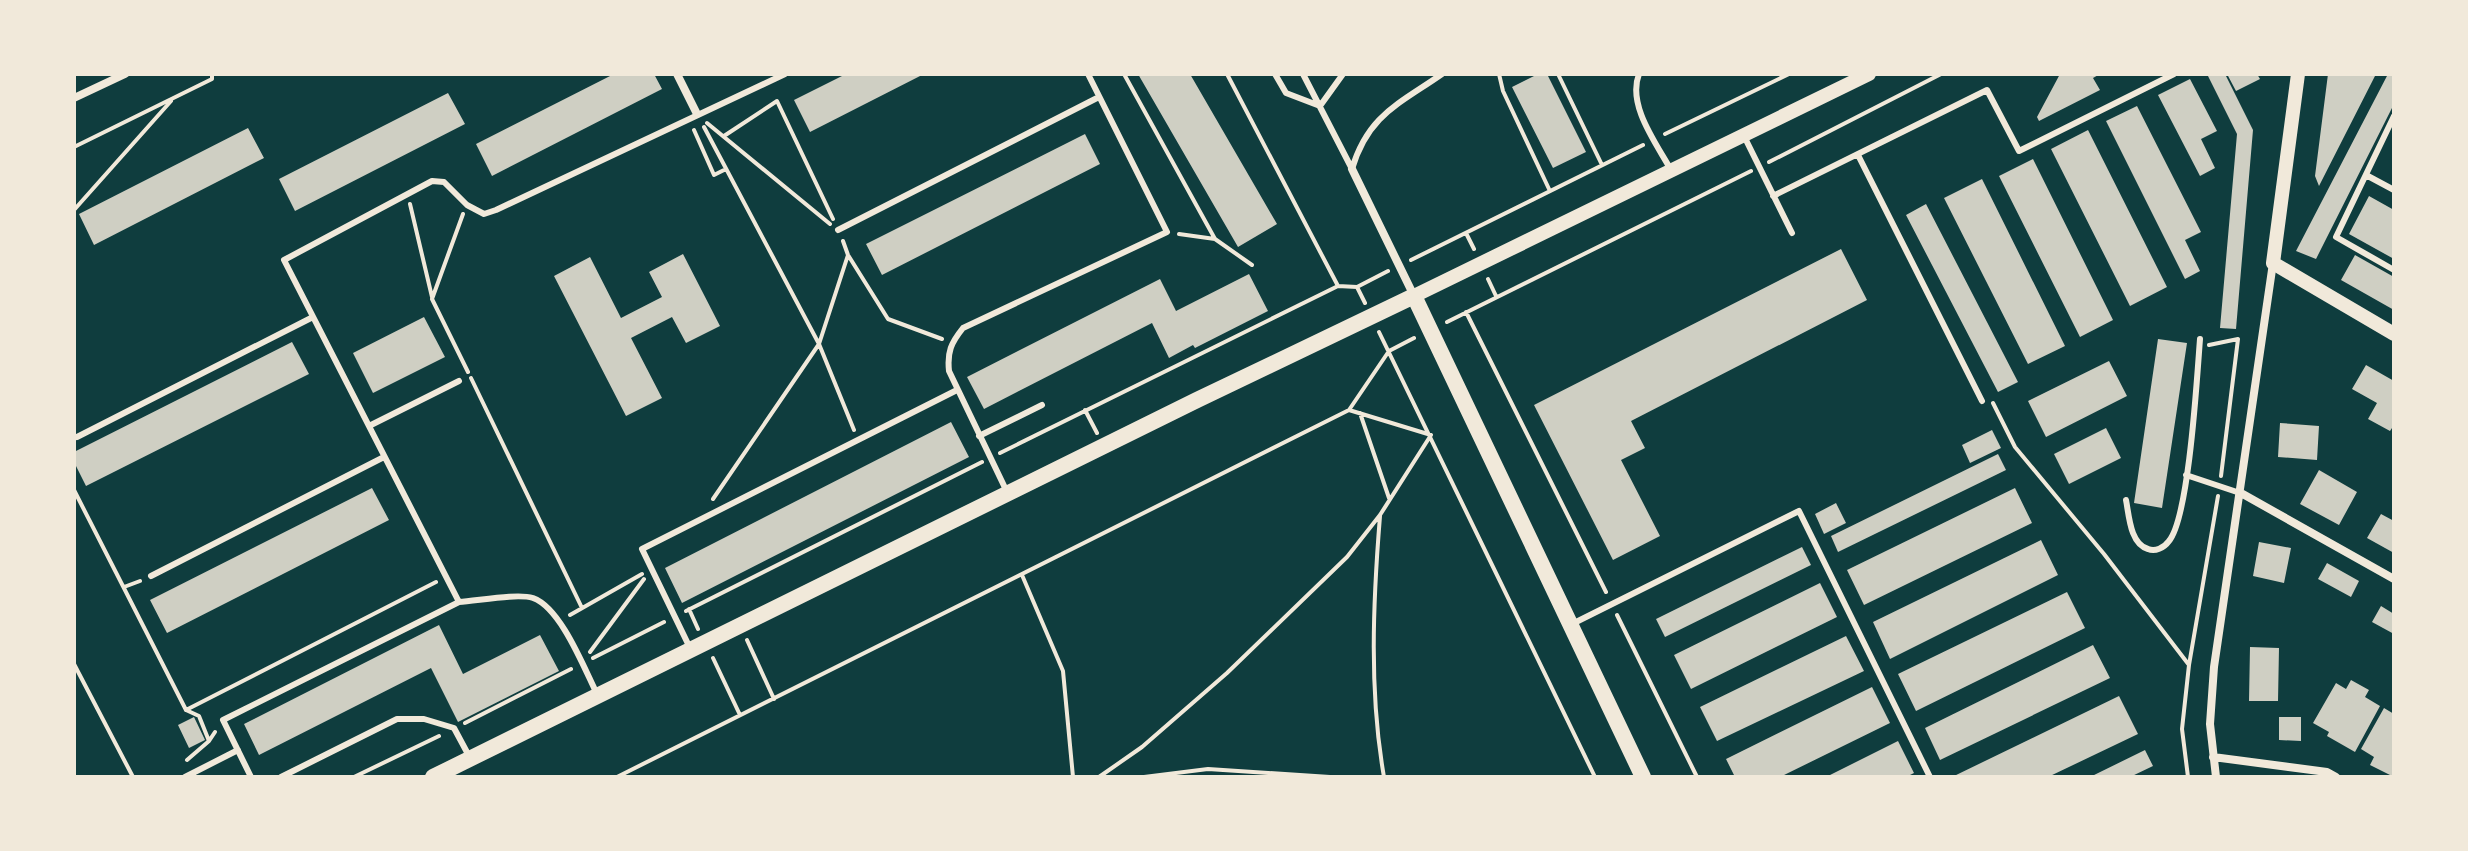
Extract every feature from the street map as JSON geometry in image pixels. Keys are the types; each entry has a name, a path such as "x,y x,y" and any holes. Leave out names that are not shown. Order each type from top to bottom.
{"main road":[{"path":"433,777 1414,296 1643,777"}],"street":[{"path":"74,98 125,74"},
{"path":"677,74 693,116"},
{"path":"1352,169 1414,296 1869,74"},
{"path":"2216,777 2210,724 2214,667 2298,74"},
{"path":"2273,263 2394,334"},
{"path":"2241,493 2394,579"},
{"path":"2213,757 2327,772 2336,777"}],"lane":[{"path":"459,602 284,260 432,181 444,182 467,205 484,214 496,210 785,74"},
{"path":"1008,493 949,371 947,353 951,343 963,328 1167,232 1088,74"},
{"path":"1275,74 1286,93 1320,106"},
{"path":"1303,74 1352,169"},
{"path":"1320,106 1343,74"},
{"path":"1352,169 1359,147 1370,128 1388,111 1442,74"},
{"path":"1639,74 1635,84 1637,101 1672,172"},
{"path":"1773,196 1987,90 2019,151 2174,74"},
{"path":"838,230 1099,97"},
{"path":"2394,116 2336,237 2394,270"},
{"path":"1744,136 1792,233"},
{"path":"1858,155 1982,401"},
{"path":"2366,175 2394,190"},
{"path":"77,437 313,317"},
{"path":"2126,500 2132,530 2141,546 2150,551 2170,541 2178,521 2186,475 2200,339"},
{"path":"369,426 459,381"},
{"path":"699,648 675,617 642,549 957,390"},
{"path":"979,436 1042,405"},
{"path":"151,576 384,457"},
{"path":"2186,475 2241,493"},
{"path":"1569,626 1799,511 1930,777"},
{"path":"251,777 223,720 459,602 531,597 545,605 559,621 598,696"},
{"path":"281,777 397,719 424,719 454,728 470,758"},
{"path":"185,777 238,750"}],"path":[{"path":"74,147 212,79 212,74"},
{"path":"1124,74 1215,239 1252,265"},
{"path":"354,777 1338,286 1227,74"},
{"path":"1499,74 1503,91 1549,190"},
{"path":"1558,74 1602,165"},
{"path":"1466,233 1789,74"},
{"path":"1697,777 1466,312 1941,74"},
{"path":"74,210 172,99"},
{"path":"724,136 777,101"},
{"path":"693,116 724,136 838,230"},
{"path":"693,116 726,168 819,344 858,440"},
{"path":"693,116 714,175 726,168"},
{"path":"408,195 432,299 582,608"},
{"path":"432,299 467,205"},
{"path":"1167,232 1215,239"},
{"path":"699,520 819,344 848,255"},
{"path":"2188,777 2182,729 2189,665 2219,486 2238,339 2217,343"},
{"path":"617,777 1349,410 1389,351 1595,777"},
{"path":"459,381 470,376"},
{"path":"1085,410 1104,446"},
{"path":"1349,410 1431,435"},
{"path":"1360,413 1390,499"},
{"path":"1099,777 1142,747 1227,673 1347,557 1380,515 1431,435"},
{"path":"2015,447 2104,554 2189,665"},
{"path":"74,490 186,710 199,716 209,741 223,720"},
{"path":"1380,515 1373,594 1376,689 1384,777"},
{"path":"559,621 651,569"},
{"path":"582,664 651,569"},
{"path":"1022,575 1063,671 1073,777"},
{"path":"186,710 446,577"},
{"path":"742,626 774,699"},
{"path":"699,648 740,715"},
{"path":"74,664 133,777"},
{"path":"1144,777 1208,769 1330,777"},
{"path":"629,771 633,777"}],"building":[{"path":"614,74 654,74 662,89 492,176 476,144"},
{"path":"846,74 924,74 810,132 794,100"},
{"path":"1138,74 1190,74 1277,224 1238,247"},
{"path":"1538,74 1547,74 1586,152 1553,168 1512,87"},
{"path":"2060,74 2100,74 2093,78 2100,90 2039,121 2037,117"},
{"path":"2207,74 2225,74 2253,130 2236,329 2220,328 2237,134"},
{"path":"2227,74 2257,74 2260,79 2236,91"},
{"path":"2328,74 2376,74 2319,186 2315,176"},
{"path":"2388,74 2394,74 2394,104 2316,259 2296,251"},
{"path":"2190,79 2217,131 2201,139 2215,168 2200,176 2158,95"},
{"path":"448,93 465,124 295,211 279,179"},
{"path":"2137,106 2201,232 2185,240 2200,271 2185,279 2106,121"},
{"path":"248,128 264,158 94,245 79,214"},
{"path":"2088,130 2167,287 2130,306 2051,149"},
{"path":"1085,134 1100,164 882,275 866,244"},
{"path":"2033,159 2113,320 2080,337 1999,176"},
{"path":"1982,179 2065,346 2028,364 1944,198"},
{"path":"2369,196 2394,210 2394,259 2349,234"},
{"path":"1926,204 2018,382 1998,392 1906,215"},
{"path":"1841,249 1867,300 1631,421 1645,448 1621,460 1660,536 1613,560 1534,405"},
{"path":"683,254 720,326 686,343 672,317 631,338 662,398 626,416 554,276 590,257 621,318 662,297 649,272"},
{"path":"2355,255 2394,277 2394,310 2341,280"},
{"path":"1249,274 1268,311 1169,358 1152,323 984,409 967,377 1160,279 1176,311"},
{"path":"424,317 445,357 373,393 353,353"},
{"path":"2158,339 2187,343 2162,508 2134,503"},
{"path":"292,342 309,374 86,486 74,462 74,452"},
{"path":"2109,361 2127,396 2046,437 2028,401"},
{"path":"2366,365 2394,381 2394,425 2390,431 2368,419 2377,403 2352,389"},
{"path":"951,422 969,457 682,603 665,568"},
{"path":"2280,423 2319,426 2317,460 2278,457"},
{"path":"2106,428 2121,458 2069,484 2054,454"},
{"path":"1992,430 2001,448 1970,463 1962,445"},
{"path":"1998,454 2006,470 1838,552 1831,536"},
{"path":"2319,470 2357,492 2339,525 2300,504"},
{"path":"372,488 389,520 167,633 150,600"},
{"path":"2015,488 2032,523 1864,605 1847,570"},
{"path":"1836,503 1846,523 1824,534 1815,514"},
{"path":"2381,514 2394,521 2394,553 2367,538"},
{"path":"2041,540 2058,575 1890,659 1873,622"},
{"path":"2259,542 2291,548 2284,583 2253,576"},
{"path":"1802,547 1811,565 1665,637 1656,619"},
{"path":"2327,563 2359,581 2351,597 2318,579"},
{"path":"1820,583 1837,617 1691,689 1674,655"},
{"path":"2067,592 2085,628 1916,711 1898,674"},
{"path":"2381,606 2394,614 2394,634 2372,622"},
{"path":"439,625 463,674 540,635 559,671 458,722 431,668 259,755 244,724"},
{"path":"1846,636 1864,671 1717,741 1700,707"},
{"path":"2093,645 2110,678 1940,760 1925,728"},
{"path":"2250,647 2279,648 2278,701 2249,701"},
{"path":"2351,680 2369,690 2365,697 2380,706 2355,752 2327,736 2329,732 2313,723 2336,683 2346,689"},
{"path":"1872,687 1890,723 1780,777 1735,777 1726,759"},
{"path":"2119,696 2138,734 2048,777 1952,777"},
{"path":"2384,708 2394,714 2394,777 2370,765 2374,757 2361,749"},
{"path":"194,717 205,740 189,748 178,725"},
{"path":"2279,717 2301,717 2301,741 2279,740"},
{"path":"1898,741 1914,773 1906,777 1826,777"},
{"path":"2145,750 2153,766 2130,777 2090,777"}]}
